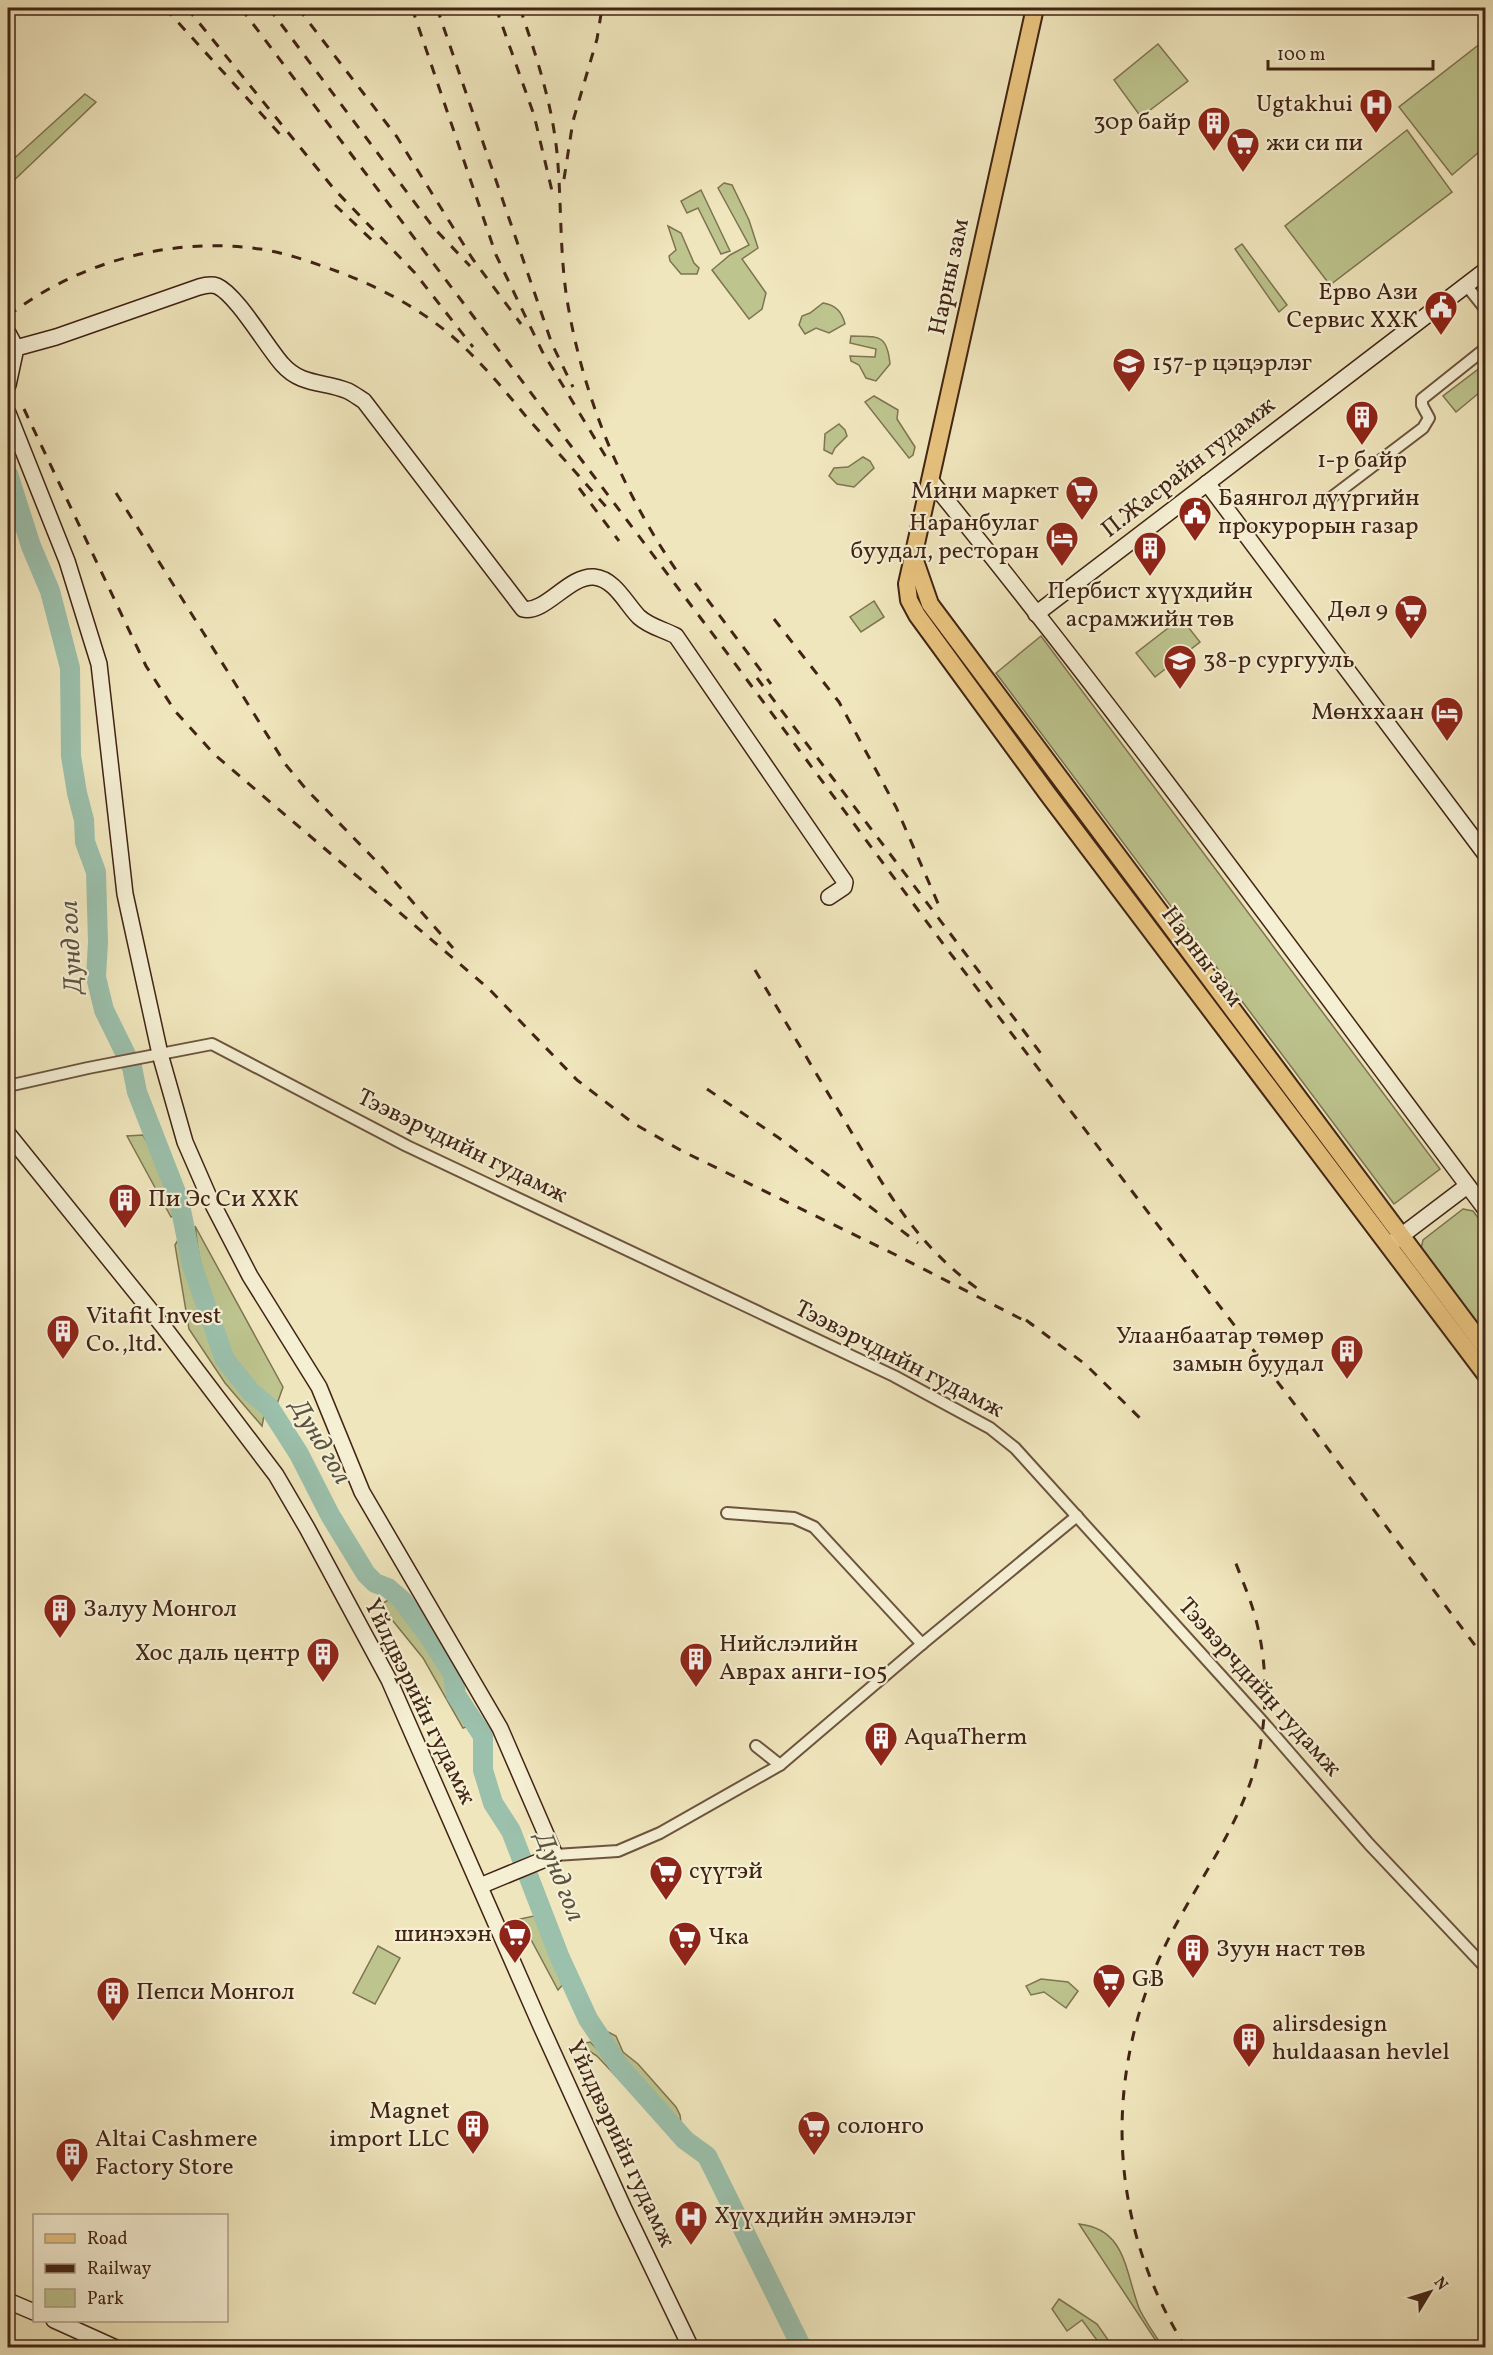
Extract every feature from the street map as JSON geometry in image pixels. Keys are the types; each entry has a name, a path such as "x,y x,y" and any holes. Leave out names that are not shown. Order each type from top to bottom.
{"main road":[{"name":"Нарны зам","path":"1035,8 907,584 909,600 917,615 1054,802 1395,1241 1485,1349"},
{"name":"Нарны зам","path":"1395,1241 1485,1375"}],"street":[{"name":"П.Жасрайн гудамж","path":"1036,614 1485,270"},
{"path":"15,348 56,337 199,287 211,284 219,287 232,299 283,366 294,375 311,383 348,391 364,401 523,609 534,609 576,582 593,577 607,582 650,626 662,628 676,636 845,882 844,887 829,897"},
{"path":"1466,285 1485,310"},
{"path":"8,333 15,348 8,385"},
{"path":"1332,497 1423,428 1429,418 1422,405 1422,399 1485,348"},
{"path":"8,413 66,561 99,664 125,894 155,1055 185,1142 209,1197 250,1276 319,1387 362,1492 500,1728 550,1857"},
{"path":"931,481 1199,824 1485,1210"},
{"path":"1207,483 1485,855"},
{"name":"Тээвэрчдийн гудамж","path":"8,1086 212,1044 406,1146 894,1376 998,1433 1015,1448 1077,1516 1262,1721 1369,1844 1485,1968"},
{"name":"Yйлдвэрийн гудамж","path":"8,1134 163,1326 276,1475 307,1528 389,1680 487,1883 625,2211 691,2348"},
{"path":"1395,1241 1467,1186"},
{"path":"727,1513 794,1518 814,1527 922,1644"},
{"path":"487,1883 550,1857 618,1851 660,1833 780,1765 1077,1516"},
{"path":"756,1746 780,1765"},
{"path":"8,2301 33,2312"},
{"path":"58,2322 116,2348"}],"green space":[{"path":"1481,43 1486,49 1485,147 1452,175 1399,107"},
{"path":"1158,44 1188,81 1141,117 1114,80"},
{"path":"85,94 96,102 8,186 8,164"},
{"path":"1407,130 1452,192 1330,285 1285,226"},
{"path":"724,183 732,185 749,220 758,248 742,259 766,293 762,309 749,319 712,270 730,255 749,245 718,188"},
{"path":"701,190 730,251 721,254 698,208 687,213 681,201"},
{"path":"668,226 681,233 694,263 699,268 697,274 681,274 670,261 669,256 676,250"},
{"path":"1242,244 1287,305 1279,312 1235,249"},
{"path":"823,303 832,305 838,310 845,324 829,333 816,328 805,334 799,325 802,316"},
{"path":"851,336 874,337 880,339 886,347 890,364 876,381 866,378 859,365 851,361 850,356 875,357 876,349 850,343"},
{"path":"1485,364 1485,388 1456,412 1443,396"},
{"path":"874,396 898,410 897,419 915,447 913,455 909,458 865,402"},
{"path":"839,424 847,436 832,454 824,450 825,434"},
{"path":"863,457 870,461 874,468 854,487 837,484 829,476 834,468 848,467"},
{"path":"874,601 884,617 861,632 850,617"},
{"path":"1181,618 1200,642 1155,677 1136,653"},
{"path":"1041,636 1440,1169 1394,1204 996,673"},
{"path":"143,1135 165,1175 179,1215 171,1217 127,1136"},
{"path":"1463,1209 1473,1211 1485,1227 1485,1335 1421,1249 1423,1240"},
{"path":"195,1226 283,1387 276,1407 242,1375 224,1344 210,1304 200,1262"},
{"path":"181,1235 196,1291 218,1351 236,1382 265,1411 262,1426 225,1383 189,1329 175,1245"},
{"path":"393,1597 443,1666 469,1726 463,1728 423,1658 380,1605"},
{"path":"534,1916 561,1964 567,1980 558,1990 520,1919"},
{"path":"378,1946 400,1958 375,2004 353,1993"},
{"path":"1041,1979 1068,1982 1078,1991 1066,2008 1044,1992 1031,1995 1026,1986"},
{"path":"608,2032 616,2036 623,2052 638,2064 676,2107 681,2123 676,2124 634,2078 602,2037 601,2033"},
{"path":"590,2042 614,2065 663,2120 646,2108 597,2056 586,2049 585,2043"},
{"path":"1079,2224 1106,2234 1115,2243 1126,2266 1139,2308 1163,2347 1160,2347"},
{"path":"1059,2299 1097,2324 1113,2347 1102,2347 1082,2320 1067,2331 1052,2309"}],"waterway":[{"name":"Дунд гол","path":"8,474 31,546 50,591 70,668 71,756 84,820 85,842 96,872 98,942 96,977 104,1010 132,1067 137,1092 179,1200 192,1265 225,1360 251,1392 269,1407 299,1454 330,1515 366,1574 375,1583 388,1588 402,1600 453,1674 456,1695 483,1736 483,1770 493,1803 511,1831 560,1958 588,2019 620,2067 685,2140 707,2156 802,2348"}],"railway":[{"path":"165,8 286,141"},
{"path":"187,8 334,189 415,273 473,347"},
{"path":"241,8 944,945 1299,1410 1486,1660"},
{"path":"269,8 433,227 470,266"},
{"path":"298,8 397,137 472,258 521,324"},
{"path":"412,8 496,255 542,351 609,462"},
{"path":"437,8 552,344 573,387"},
{"path":"496,8 534,115 552,191"},
{"path":"520,8 543,79 555,134 562,252 576,346 597,416 611,450 643,516 681,577"},
{"path":"564,179 573,121 597,39 602,8"},
{"path":"335,205 376,244"},
{"path":"8,316 35,297 64,281 127,257 160,250 194,246 227,246 260,249 300,259 339,272 385,292 427,317 453,337 490,374 608,509"},
{"path":"24,409 146,666 175,711 214,754 489,989 577,1080 633,1123 682,1151 896,1255 1033,1325"},
{"path":"579,488 619,541"},
{"path":"116,493 286,765 306,789 383,868 453,948"},
{"path":"695,583 771,684"},
{"path":"774,619 839,702 896,807 940,908"},
{"path":"757,678 1045,1059"},
{"path":"755,970 888,1192 936,1253 978,1289"},
{"path":"707,1089 779,1138 918,1243"},
{"path":"1026,1320 1085,1364 1146,1424"},
{"path":"1186,2348 1159,2299 1140,2248 1127,2196 1122,2143 1124,2090 1133,2037 1149,1985 1171,1934 1230,1830 1249,1787 1260,1747 1265,1692 1263,1655 1254,1613 1235,1561"}],"place":[{"name":"Ugtakhui","path":"1376,134"},
{"name":"30р байр","path":"1214,152"},
{"name":"жи си пи","path":"1243,173"},
{"name":"Ерво Ази Сервис ХХК","path":"1441,336"},
{"name":"157-р цэцэрлэг","path":"1129,393"},
{"name":"1-р байр","path":"1362,446"},
{"name":"Мини маркет","path":"1082,521"},
{"name":"Баянгол дүүргийн прокурорын газар","path":"1195,542"},
{"name":"Наранбулаг буудал, ресторан","path":"1062,567"},
{"name":"Пербист хүүхдийн асрамжийн төв","path":"1150,577"},
{"name":"Дөл 9","path":"1411,640"},
{"name":"38-р сургууль","path":"1180,690"},
{"name":"Мөнххаан","path":"1447,742"},
{"name":"Пи Эс Си ХХК","path":"125,1229"},
{"name":"Vitafit Invest Co.,ltd.","path":"63,1360"},
{"name":"Улаанбаатар төмөр замын буудал","path":"1347,1380"},
{"name":"Залуу Монгол","path":"60,1639"},
{"name":"Хос даль центр","path":"323,1683"},
{"name":"Нийслэлийн Аврах анги-105","path":"696,1688"},
{"name":"AquaTherm","path":"881,1767"},
{"name":"сүүтэй","path":"666,1901"},
{"name":"шинэхэн","path":"515,1964"},
{"name":"Чка","path":"685,1967"},
{"name":"Зуун наст төв","path":"1193,1979"},
{"name":"GB","path":"1109,2009"},
{"name":"Пепси Монгол","path":"113,2022"},
{"name":"alirsdesign huldaasan hevlel","path":"1249,2068"},
{"name":"Magnet import LLC","path":"473,2155"},
{"name":"солонго","path":"814,2156"},
{"name":"Altai Cashmere Factory Store","path":"72,2183"},
{"name":"Хүүхдийн эмнэлэг","path":"691,2246"}]}
